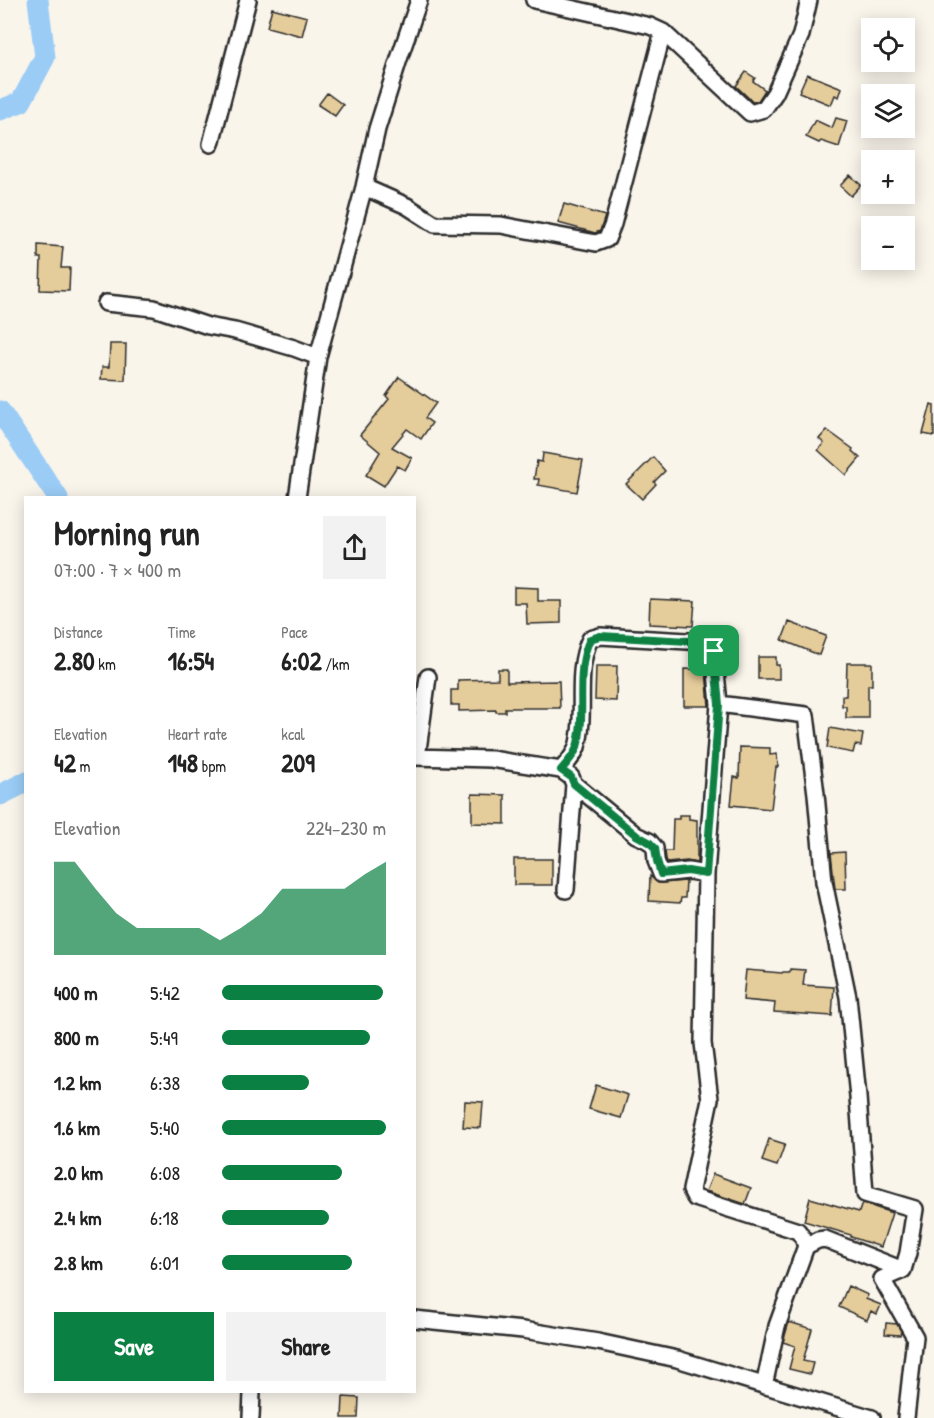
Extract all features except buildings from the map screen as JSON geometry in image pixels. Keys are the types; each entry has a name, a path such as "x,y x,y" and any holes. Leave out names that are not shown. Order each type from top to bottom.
{"street":[{"path":"211,144 248,0"},
{"path":"297,496 318,357 364,187 377,129 419,0"},
{"path":"534,0 650,26 663,32 750,113 764,109 775,93 801,35 809,0"},
{"path":"364,187 407,206 435,225 501,225 596,243 607,239 613,224 663,32"},
{"path":"106,303 154,308 318,357"},
{"path":"561,770 571,760 577,748 585,650 590,639 600,636 705,642 714,651 719,705 706,874 703,1043 710,1099 691,1190 694,1198 798,1231 806,1246 777,1326 764,1386"},
{"path":"429,677 416,757 491,759 561,770 571,777 574,784 655,848 661,874 688,871 706,874"},
{"path":"719,705 806,715 824,882 848,997 865,1194 915,1209 903,1270"},
{"path":"566,890 574,784"},
{"path":"806,1246 825,1239 903,1270"},
{"path":"903,1270 882,1279 915,1337 906,1418"},
{"path":"416,1318 513,1329 598,1342 677,1359 872,1418"},
{"path":"251,1418 252,1393"}],"waterway":[{"path":"0,110 21,102 45,57 38,0"},
{"path":"0,411 57,496"},
{"path":"0,795 24,783"}],"route":[{"path":"600,636 705,642 714,651 719,705 706,874 688,871 661,874 655,848 574,784 571,777 561,770 571,760 577,748 585,650 590,639 600,636"}]}
